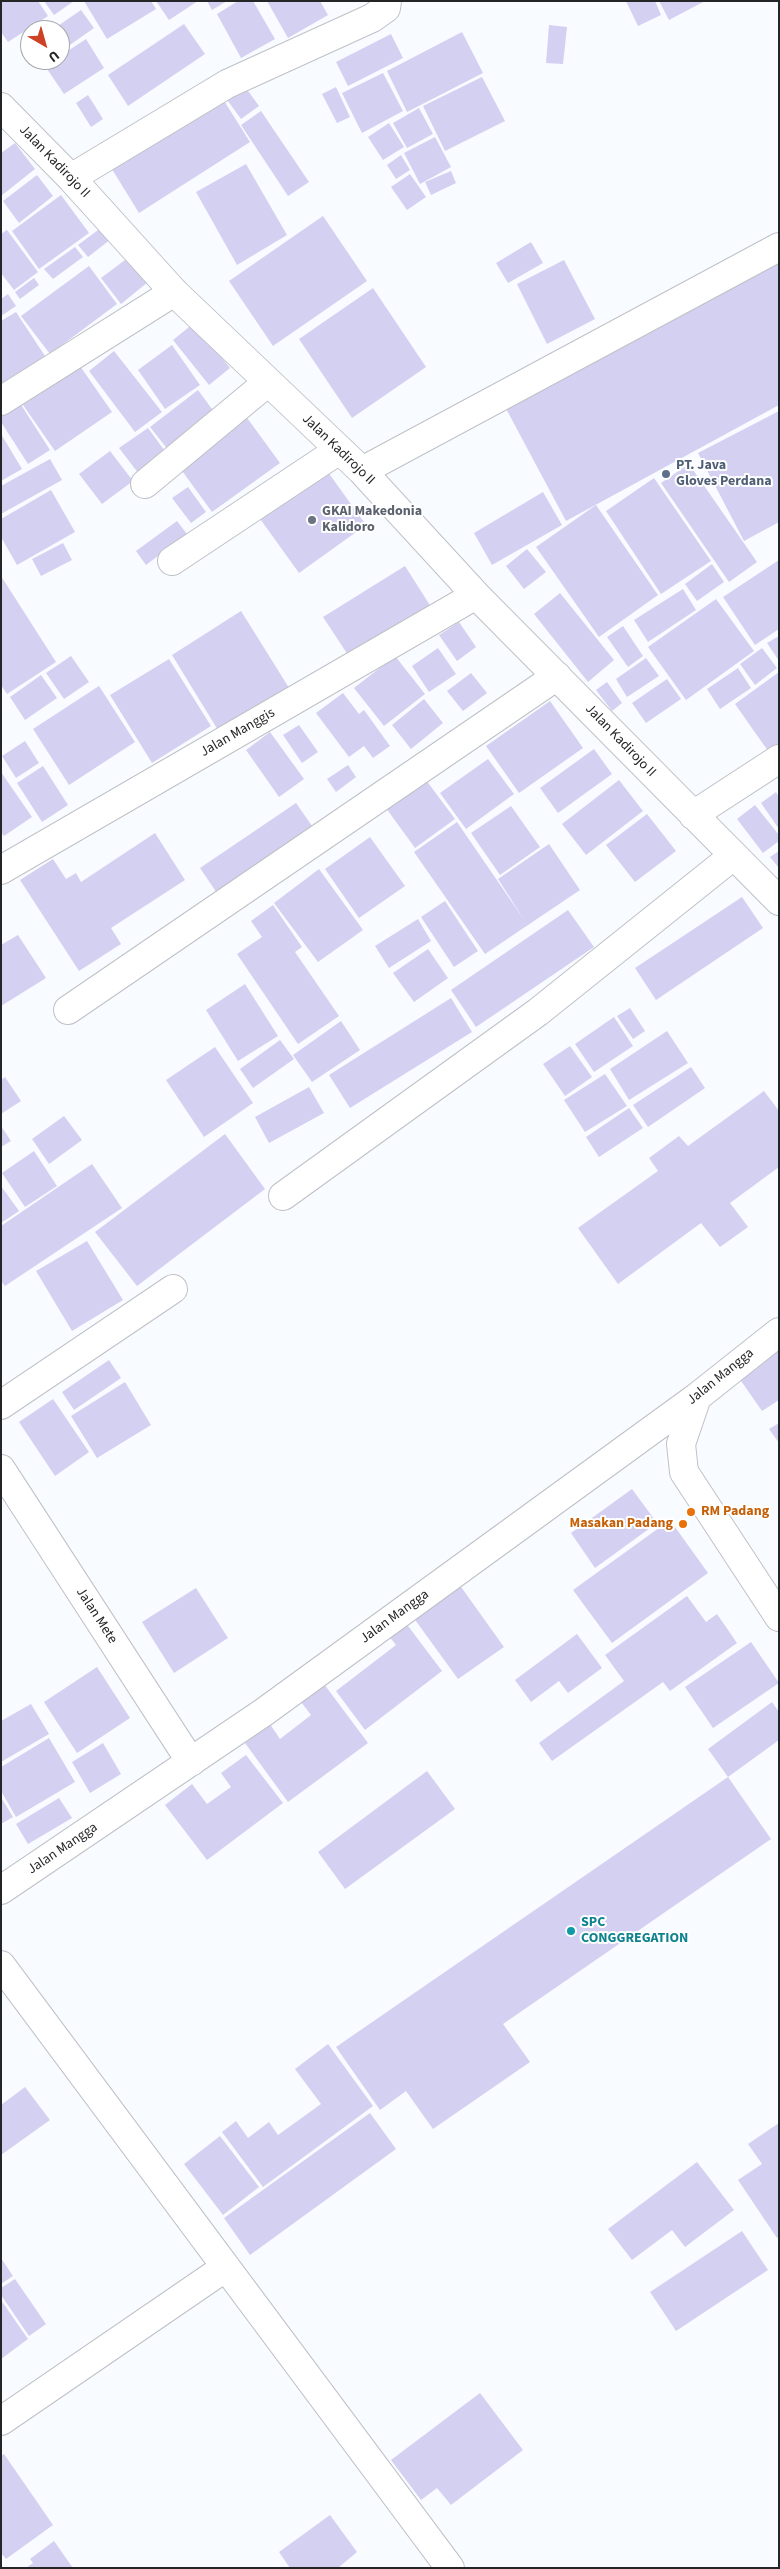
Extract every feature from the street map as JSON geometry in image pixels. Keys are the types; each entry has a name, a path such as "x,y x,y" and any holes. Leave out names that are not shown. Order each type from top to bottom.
{"street":[{"path":"71,178 227,84 372,18 386,8 388,1"},
{"name":"Jalan Kadirojo II","path":"1,107 71,178 174,292 362,471 476,595 779,901"},
{"path":"362,471 779,247"},
{"path":"1,401 174,292"},
{"path":"145,484 268,382"},
{"path":"172,561 340,450"},
{"name":"Jalan Manggis","path":"1,870 476,595"},
{"path":"68,1010 557,676"},
{"path":"693,815 779,759"},
{"path":"282,1196 538,1012 733,856"},
{"path":"1,1406 174,1289"},
{"name":"Jalan Mangga","path":"1,1890 264,1712 697,1398 779,1332"},
{"path":"697,1398 681,1444 684,1472 779,1616"},
{"name":"Jalan Mete","path":"1,1469 191,1762"},
{"path":"1,1964 450,2568"},
{"path":"1,2421 226,2267"}],"building":[{"path":"1,1 38,1 48,16 42,20 20,20 20,34 8,42 1,32"},
{"path":"44,1 74,1 54,15"},
{"path":"84,1 151,1 156,9 107,39"},
{"path":"156,1 198,1 169,20"},
{"path":"207,1 227,1 212,10"},
{"path":"238,1 253,1 275,39 241,58 217,14"},
{"path":"267,1 320,1 328,15 288,38"},
{"path":"626,1 655,1 661,15 638,26"},
{"path":"659,1 705,1 669,20"},
{"path":"81,10 94,28 70,45 70,20 66,20"},
{"path":"184,24 205,54 128,106 108,75"},
{"path":"549,25 567,27 563,64 546,63"},
{"path":"462,32 483,73 407,112 387,71"},
{"path":"391,34 403,58 348,86 336,62"},
{"path":"86,39 104,68 64,94 48,70 70,70 70,49"},
{"path":"383,73 403,111 362,133 342,93"},
{"path":"482,77 505,121 445,151 423,106"},
{"path":"243,84 259,106 241,119 225,97"},
{"path":"336,87 350,117 337,123 322,94"},
{"path":"88,95 103,119 91,127 76,103"},
{"path":"221,96 250,142 139,213 110,166"},
{"path":"419,108 433,134 407,148 393,123"},
{"path":"261,111 309,182 288,196 241,125"},
{"path":"389,123 404,147 383,160 368,137"},
{"path":"435,137 451,167 420,184 404,153"},
{"path":"15,143 35,169 1,196 1,153"},
{"path":"401,155 410,170 396,179 387,165"},
{"path":"246,164 287,235 237,265 196,192"},
{"path":"451,171 456,183 431,195 425,182"},
{"path":"410,174 426,197 407,210 391,187"},
{"path":"37,175 53,196 19,223 3,201"},
{"path":"61,195 89,233 39,269 12,231"},
{"path":"323,216 367,281 273,346 229,281"},
{"path":"102,227 111,239 88,257 78,245"},
{"path":"7,230 38,272 14,290 1,273 1,234"},
{"path":"531,242 543,263 508,283 496,263"},
{"path":"75,247 83,257 53,279 44,269"},
{"path":"779,254 779,405 566,521 503,403"},
{"path":"129,257 148,282 121,304 101,278"},
{"path":"564,260 595,319 547,344 517,284"},
{"path":"89,266 117,304 50,354 21,316"},
{"path":"34,278 39,285 20,299 15,292"},
{"path":"373,288 426,367 352,418 299,339"},
{"path":"8,294 16,306 1,316 1,299"},
{"path":"16,312 45,356 1,385 1,321"},
{"path":"194,323 230,368 209,385 173,340"},
{"path":"172,345 200,385 165,409 138,370"},
{"path":"114,351 162,412 135,432 89,371"},
{"path":"80,366 112,412 55,451 23,405"},
{"path":"198,390 220,420 173,456 150,427"},
{"path":"18,400 50,450 28,464 1,422 1,411"},
{"path":"779,411 779,522 744,541 698,453"},
{"path":"245,415 280,463 212,512 177,464"},
{"path":"148,428 170,458 142,478 119,448"},
{"path":"1,434 22,469 1,481"},
{"path":"110,451 133,481 102,504 79,474"},
{"path":"50,459 62,480 1,514 1,486"},
{"path":"689,464 757,562 729,582 661,483"},
{"name":"GKAI Makedonia Kalidoro","path":"325,468 366,525 299,573 258,516"},
{"path":"654,478 711,561 661,594 606,511"},
{"path":"188,487 206,512 191,523 172,498"},
{"path":"51,490 75,532 17,565 1,537 1,519"},
{"path":"543,492 562,525 492,565 474,533"},
{"path":"596,505 658,595 599,637 536,547"},
{"path":"177,521 187,534 146,565 136,551"},
{"path":"63,543 72,560 41,576 32,559"},
{"path":"527,549 546,572 524,589 506,566"},
{"path":"779,560 779,629 755,645 723,597"},
{"path":"712,564 724,582 697,601 685,584"},
{"path":"405,566 433,610 352,661 323,617"},
{"path":"1,576 56,662 7,694 1,685"},
{"path":"683,589 696,610 648,642 634,620"},
{"path":"560,593 614,660 588,682 534,614"},
{"path":"716,599 754,651 686,700 648,647"},
{"path":"241,611 291,691 221,735 172,655"},
{"path":"459,622 476,647 457,661 439,635"},
{"path":"623,626 643,656 628,667 607,637"},
{"path":"779,636 779,661 767,643"},
{"path":"438,648 456,674 429,692 412,666"},
{"path":"762,648 777,668 755,685 740,664"},
{"path":"71,656 89,682 64,699 46,673"},
{"path":"395,656 425,694 384,726 354,688"},
{"path":"646,658 659,676 627,697 616,679"},
{"path":"169,659 211,726 152,763 110,695"},
{"path":"738,668 751,688 720,709 707,689"},
{"path":"779,672 779,754 773,758 735,704"},
{"path":"471,673 487,693 463,711 447,691"},
{"path":"41,675 57,698 25,720 10,697"},
{"path":"667,679 681,699 646,723 632,703"},
{"path":"607,682 622,703 612,711 596,690"},
{"path":"99,686 135,742 69,785 33,729"},
{"path":"343,693 359,714 364,710 390,746 373,758 364,746 349,757 316,713"},
{"path":"424,699 443,723 411,749 392,725"},
{"path":"550,701 583,748 519,793 486,746"},
{"path":"299,725 318,752 302,763 283,735"},
{"path":"270,732 304,779 279,797 246,750"},
{"path":"25,741 39,763 16,778 2,756"},
{"path":"594,749 612,774 558,813 540,788"},
{"path":"488,759 514,794 466,829 440,793"},
{"path":"348,765 356,777 336,792 327,779"},
{"path":"43,766 68,805 42,822 17,783"},
{"path":"1,772 32,817 4,836 1,832"},
{"path":"426,780 455,819 415,848 386,808"},
{"path":"619,780 643,811 586,855 562,824"},
{"path":"776,792 779,797 779,829 761,803"},
{"path":"296,803 317,833 221,899 200,868"},
{"path":"755,805 779,835 779,841 763,853 737,819"},
{"path":"511,806 540,847 500,875 471,833"},
{"path":"647,814 676,851 635,882 606,845"},
{"path":"457,822 525,921 498,879 549,844 580,890 485,954 414,852"},
{"path":"155,833 185,880 111,928 121,944 79,971 20,880 53,859 66,879 76,873 81,882"},
{"path":"370,837 405,886 359,918 325,869"},
{"path":"779,851 779,868 770,857"},
{"path":"319,869 363,930 318,962 274,903"},
{"path":"742,897 763,928 656,1000 635,968"},
{"path":"445,901 478,951 454,967 421,917"},
{"path":"273,905 302,947 295,952 339,1016 298,1044 237,954 262,937 251,921"},
{"path":"568,910 594,947 476,1027 451,990"},
{"path":"418,919 431,941 389,968 375,946"},
{"path":"18,935 46,978 1,1006 1,945"},
{"path":"428,949 448,978 414,1002 393,973"},
{"path":"245,984 278,1036 238,1061 206,1010"},
{"path":"451,998 472,1032 350,1108 329,1075"},
{"path":"630,1008 645,1031 633,1039 617,1016"},
{"path":"614,1017 633,1046 594,1072 575,1044"},
{"path":"341,1021 360,1050 312,1082 293,1055"},
{"path":"667,1031 688,1063 629,1100 610,1069"},
{"path":"280,1040 294,1059 253,1088 240,1069"},
{"path":"570,1046 592,1077 565,1096 543,1064"},
{"path":"215,1047 253,1103 204,1137 166,1080"},
{"path":"691,1067 705,1088 648,1127 633,1105"},
{"path":"605,1074 627,1106 585,1132 564,1100"},
{"path":"5,1077 21,1101 1,1114 1,1080"},
{"path":"309,1087 324,1113 269,1143 255,1117"},
{"path":"764,1091 779,1111 779,1167 730,1203 748,1227 720,1247 701,1223 618,1284 578,1228 658,1171 649,1158 679,1136 688,1146"},
{"path":"629,1108 643,1128 599,1157 586,1137"},
{"path":"64,1116 82,1140 49,1164 32,1139"},
{"path":"1,1126 11,1141 1,1147"},
{"path":"225,1134 265,1189 137,1286 95,1232"},
{"path":"34,1151 57,1186 25,1207 2,1173"},
{"path":"92,1164 122,1208 5,1286 1,1281 1,1226"},
{"path":"1,1186 19,1211 1,1223"},
{"path":"87,1241 123,1300 72,1331 36,1271"},
{"path":"779,1350 779,1400 762,1411 739,1378"},
{"path":"109,1360 121,1378 74,1410 62,1392"},
{"path":"125,1382 151,1425 97,1458 71,1416"},
{"path":"53,1399 89,1452 55,1476 19,1422"},
{"path":"779,1423 779,1443 769,1429"},
{"path":"632,1489 657,1523 595,1568 571,1533"},
{"path":"670,1520 708,1573 612,1643 573,1590"},
{"path":"459,1584 504,1647 458,1679 413,1617"},
{"path":"196,1588 228,1638 174,1673 142,1622"},
{"path":"687,1596 706,1622 717,1614 737,1643 670,1691 663,1682 552,1761 539,1743 624,1681 605,1655"},
{"path":"405,1622 442,1671 365,1730 336,1691 396,1645 388,1635"},
{"path":"577,1634 602,1668 568,1693 559,1681 531,1702 515,1680"},
{"path":"751,1642 779,1683 713,1728 685,1687"},
{"path":"97,1667 130,1718 77,1753 44,1702"},
{"path":"321,1680 368,1743 288,1802 245,1743 270,1724 280,1739 311,1715 298,1698"},
{"path":"772,1702 779,1712 779,1740 728,1777 708,1749"},
{"path":"31,1704 49,1734 1,1762 1,1721"},
{"path":"49,1738 75,1782 16,1817 1,1791 1,1767"},
{"path":"103,1743 121,1774 90,1793 72,1762"},
{"path":"246,1755 283,1803 207,1860 165,1805 192,1784 207,1804 231,1787 221,1773"},
{"path":"427,1771 455,1809 345,1889 318,1852"},
{"name":"SPC CONGGREGATION","path":"728,1777 771,1839 503,2024 530,2062 433,2129 406,2091 380,2110 336,2047"},
{"path":"1,1797 13,1817 1,1824"},
{"path":"59,1798 72,1818 28,1844 16,1824"},
{"path":"328,2044 373,2106 263,2187 222,2132 236,2121 248,2138 269,2122 278,2135 321,2104 295,2069"},
{"path":"25,2087 50,2120 1,2155 1,2105"},
{"path":"370,2113 396,2149 250,2255 224,2218"},
{"path":"779,2123 779,2237 777,2238 738,2180 762,2164 748,2144"},
{"path":"220,2136 259,2187 223,2215 184,2164"},
{"path":"697,2162 734,2210 685,2247 672,2230 632,2260 608,2229"},
{"path":"742,2231 768,2270 676,2331 650,2292"},
{"path":"1,2258 13,2276 1,2284"},
{"path":"15,2279 46,2324 29,2336 1,2295 1,2288"},
{"path":"1,2300 28,2339 1,2359"},
{"path":"480,2393 523,2450 451,2505 437,2488 421,2500 391,2460"},
{"path":"4,2454 53,2525 6,2559 1,2553 1,2456"},
{"path":"330,2515 357,2552 338,2568 290,2568 279,2552"},
{"path":"54,2541 73,2568 26,2568 33,2563 30,2559"}],"place":[{"name":"PT. Java Gloves Perdana","path":"666,474"},
{"name":"GKAI Makedonia Kalidoro","path":"312,520"},
{"name":"RM Padang","path":"691,1512"},
{"name":"Masakan Padang","path":"683,1524"},
{"name":"SPC CONGGREGATION","path":"571,1931"}]}
